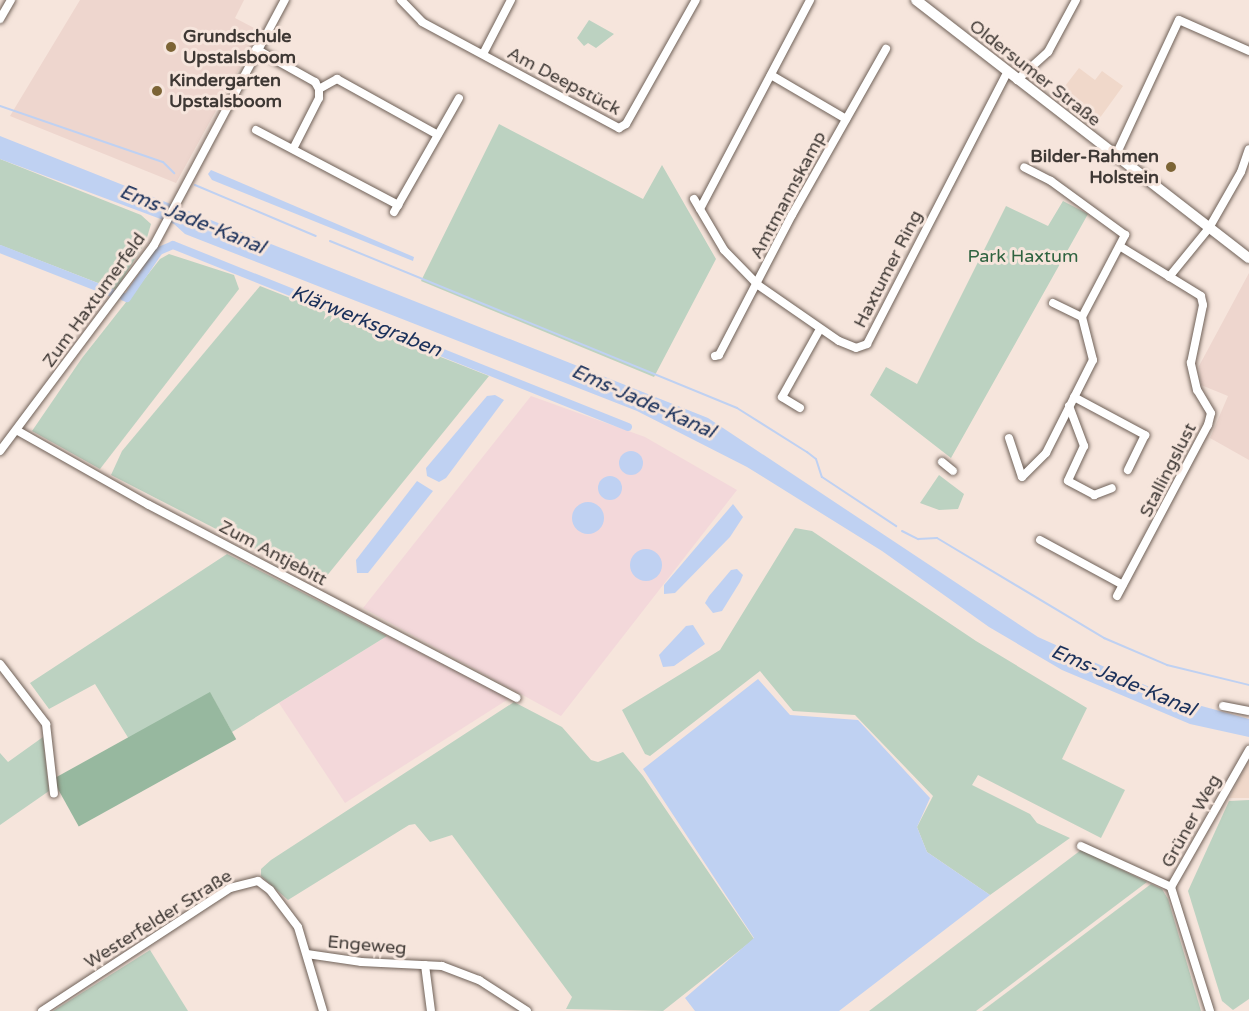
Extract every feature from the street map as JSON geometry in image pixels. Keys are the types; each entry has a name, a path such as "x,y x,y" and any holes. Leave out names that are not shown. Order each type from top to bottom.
{"main road":[{"name":"Oldersumer Straße","path":"916,0 1115,157 1249,258"}],"street":[{"path":"0,19 11,0"},
{"name":"Zum Haxtumerfeld","path":"0,451 18,431 141,266 256,49 285,0"},
{"name":"Am Deepstück","path":"403,0 422,22 619,128 626,123 696,0"},
{"path":"483,54 511,0"},
{"path":"700,209 810,0"},
{"path":"1017,80 1048,52 1076,0"},
{"path":"1115,157 1179,20 1249,51"},
{"path":"256,49 315,81 319,89 319,98 293,149"},
{"name":"Amtmannskamp","path":"715,356 719,355 758,285 886,49"},
{"name":"Haxtumer Ring","path":"694,199 724,250 758,285 820,330 856,348 867,344 1007,73"},
{"name":"Amtmannskamp","path":"771,75 846,119"},
{"path":"319,89 337,79 438,135"},
{"path":"256,130 396,208 459,98"},
{"path":"1169,277 1209,228 1241,172 1249,149"},
{"path":"1009,438 1022,477 1046,453 1094,360 1082,317 1121,247 1125,235 1051,181 1024,167"},
{"name":"Stallingslust","path":"1117,596 1208,425 1211,413 1197,390 1191,363 1203,305 1201,296 1121,247"},
{"path":"1053,303 1082,317"},
{"path":"800,408 782,397 820,330"},
{"path":"1074,397 1145,435 1128,470"},
{"path":"1069,406 1084,446 1068,481 1094,495 1112,488"},
{"name":"Zum Antjebitt","path":"18,431 149,505 516,698"},
{"path":"942,462 953,471"},
{"path":"1040,540 1123,585"},
{"path":"0,664 46,724 54,794"},
{"path":"1223,706 1249,711"},
{"name":"Grüner Weg","path":"1210,1011 1171,887 1249,750"},
{"path":"1081,846 1171,887"},
{"name":"Westerfelder Straße","path":"42,1011 244,882 258,881 270,890 298,927 323,1011"},
{"name":"Engeweg","path":"307,954 361,962 442,966 479,980 527,1011"},
{"name":"Engeweg","path":"425,965 431,1011"}],"shaded area":[{"path":"80,0 244,0 235,18 260,31 176,183 10,116"},
{"path":"1079,68 1095,80 1102,71 1123,86 1094,126 1055,99"},
{"path":"1249,273 1249,460 1210,438 1228,396 1201,385 1199,366"},
{"path":"531,396 645,437 737,490 561,716 363,608"},
{"path":"387,636 510,698 345,803 279,703"},
{"path":"1249,760 1249,798 1229,798"}],"green space":[{"path":"589,20 614,34 596,48 588,43 584,46 577,38"},
{"path":"499,124 643,199 662,165 716,259 654,377 421,281"},
{"path":"0,159 141,215 151,224 146,241 116,290 0,245"},
{"name":"Park Haxtum","path":"1063,201 1088,214 951,458 870,395 886,367 917,384 1006,206 1048,226"},
{"path":"169,254 234,275 239,289 100,469 32,431 82,358 160,259"},
{"path":"260,286 489,376 321,583 111,475 122,451"},
{"path":"939,475 964,494 958,509 939,510 920,503"},
{"path":"795,528 812,531 976,641 1087,708 1062,759 1125,790 1101,838 978,775 972,785 1030,814 1037,823 1070,838 990,895 927,852 917,827 933,796 855,715 793,711 760,671 650,756 645,754 622,710 720,650"},
{"path":"227,554 387,636 232,732 210,693 132,744 95,684 49,709 30,683"},
{"path":"210,692 236,739 79,826 53,779"},
{"path":"514,702 562,727 591,760 598,762 623,752 643,776 754,939 663,1011 566,1009 572,997 452,835 430,842 415,824 409,825 288,900 261,876 261,869 271,860"},
{"path":"43,737 49,791 0,825 0,753 8,762"},
{"path":"1249,800 1249,999 1233,1010 1222,1001 1188,891 1229,801"},
{"path":"1081,850 1147,882 976,1011 869,1011"},
{"path":"1151,884 1162,889 1168,899 1201,1011 982,1011"},
{"path":"150,950 188,1011 53,1011"}],"water":[{"name":"Ems-Jade-Kanal","path":"0,136 708,418 1038,637 1176,699 1249,719 1249,737 1190,724 1062,670 989,627 882,551 747,467 637,411 185,234 174,224 0,159"},
{"path":"211,170 414,257 413,261 212,180 208,174"},
{"path":"495,395 504,400 446,478 439,482 427,476 426,468 487,396"},
{"path":"631,451 640,454 643,463 640,472 631,475 622,472 619,463 622,454"},
{"path":"610,476 619,479 622,488 619,497 610,500 601,497 598,488 601,479"},
{"path":"417,481 433,491 368,573 357,573 356,560"},
{"path":"588,502 599,507 604,518 599,529 588,534 577,529 572,518 577,507"},
{"path":"733,504 743,517 730,537 675,593 664,594 664,585"},
{"path":"646,549 658,553 662,565 658,577 646,581 634,577 630,565 634,553"},
{"path":"737,569 743,575 740,582 722,611 713,613 705,603 731,570"},
{"path":"693,625 705,644 674,666 663,667 659,655 686,626"},
{"path":"758,679 790,715 858,720 930,798 917,827 927,852 990,895 839,1011 695,1011 685,998 754,938 643,769"}],"waterway":[{"path":"0,106 163,162 174,173"},
{"path":"195,185 316,236"},
{"path":"330,241 737,408 807,452 816,459 822,477 896,526"},
{"name":"Klärwerksgraben","path":"124,297 127,298 159,251 173,245 628,427"},
{"name":"Klärwerksgraben","path":"0,249 112,293"},
{"path":"902,531 918,539 937,538 1104,638 1167,665 1249,685"}],"place":[{"name":"Grundschule Upstalsboom","path":"171,47"},
{"name":"Kindergarten Upstalsboom","path":"157,91"},
{"name":"Bilder-Rahmen Holstein","path":"1171,167"}]}
